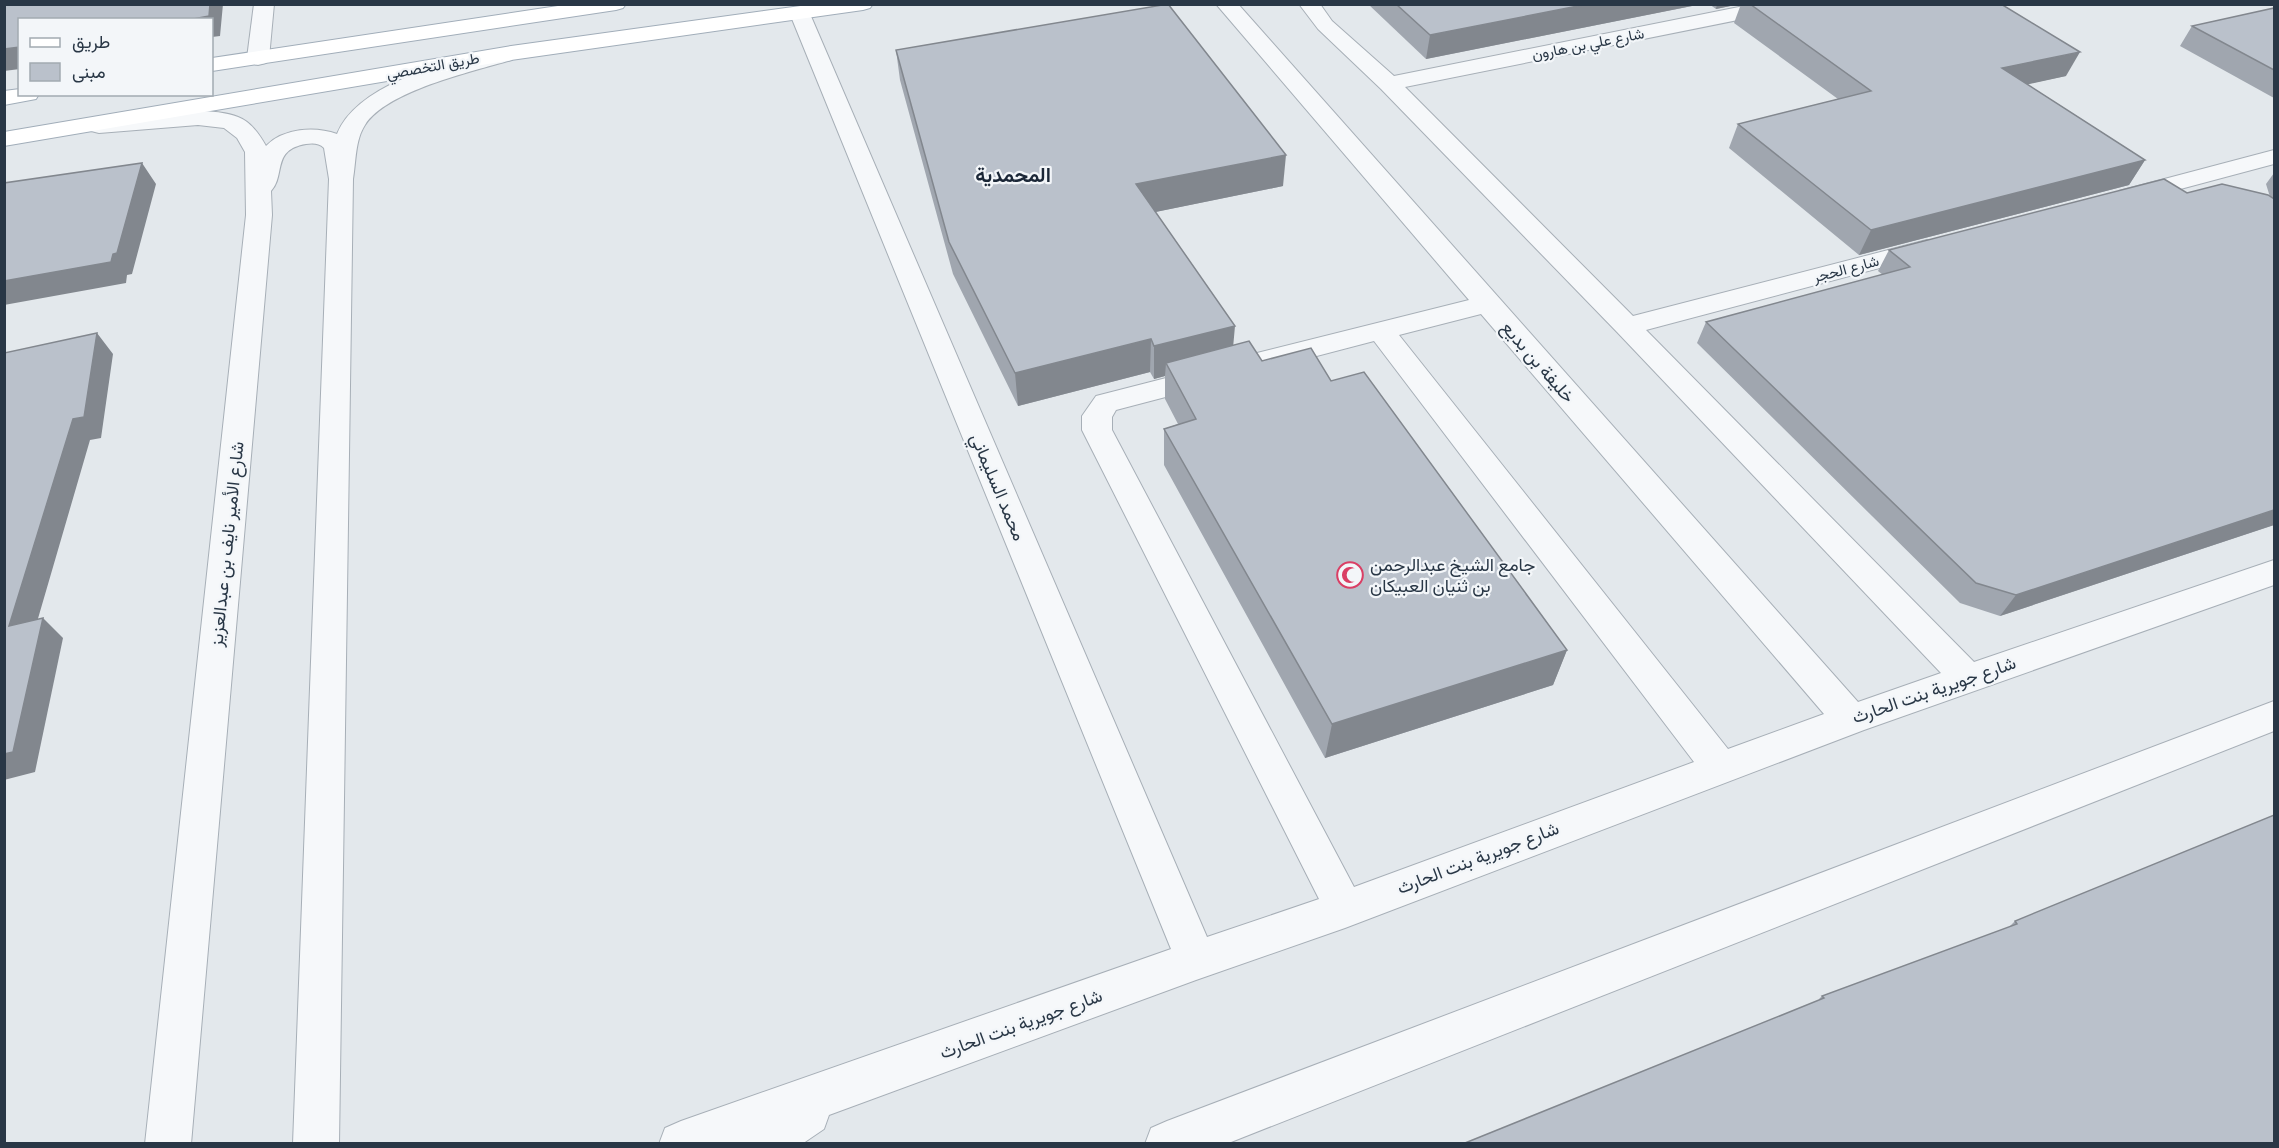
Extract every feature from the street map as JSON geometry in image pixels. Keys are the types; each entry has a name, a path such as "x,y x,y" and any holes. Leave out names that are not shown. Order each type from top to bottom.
{"main road":[{"name":"طريق التخصصي","path":"213,65 616,4"},
{"name":"طريق التخصصي","path":"4,139 750,13 800,14 863,4"}],"street":[{"path":"258,58 264,4"},
{"name":"خليفة بن بديع","path":"1227,4 1486,304 1851,719"},
{"path":"1238,4 1242,19 1259,40"},
{"path":"1301,4 1317,15 1389,84 1968,678"},
{"path":"1674,4 1698,22"},
{"name":"شارع علي بن هارون","path":"1389,84 1788,4"},
{"name":"محمد السليماني","path":"800,14 1196,960"},
{"path":"340,179 349,138 356,120 377,103 396,90 512,53"},
{"name":"شارع الأمير نايف بن عبدالعزيز","path":"64,129 198,118 231,122 247,134 257,152 259,204 168,1143"},
{"path":"259,204 271,154 281,144 299,138 327,137 335,145 340,179 317,1140"},
{"path":"2103,202 2274,157"},
{"path":"2208,175 2236,193"},
{"name":"شارع الحجر","path":"1627,326 1952,241"},
{"path":"1345,909 1097,430 1097,416 1106,403 1486,304"},
{"path":"1380,330 1720,767"},
{"name":"شارع جويرية بنت الحارث","path":"681,1143 847,1087 1196,960 1345,909 1851,719 2274,572"},
{"path":"1181,1141 2274,716"},
{"path":"761,1143 847,1087"}],"building":[{"path":"4,4 210,4 209,16 198,18 18,18 18,47 4,49"},
{"path":"1168,4 1286,155 1136,184 1235,326 1154,346 1151,339 1015,373 949,242 896,50"},
{"path":"1396,4 1588,4 1430,35"},
{"path":"1750,4 2001,4 2080,52 2002,68 2145,160 1871,230 1738,124 1871,91"},
{"path":"2274,8 2274,70 2192,26"},
{"path":"142,163 117,253 113,254 111,262 4,281 4,183"},
{"path":"2164,179 2187,193 2222,184 2268,195 2274,199 2274,510 2016,595 1976,583 1706,322 1910,267 1889,250"},
{"path":"97,333 84,417 73,419 9,626 43,618 13,752 4,754 4,353"},
{"name":"جامع الشيخ عبدالرحمن بن ثنيان العبيكان","path":"1249,341 1262,361 1311,348 1331,381 1364,372 1567,650 1332,724 1164,429 1196,419 1166,363"},
{"path":"2274,815 2274,1143 1465,1143 1824,998 1822,996 2017,924 2015,921"}],"place":[{"name":"جامع الشيخ عبدالرحمن بن ثنيان العبيكان","path":"1350,575"}],"district":[{"name":"المحمدية","path":"1013,175"}]}
